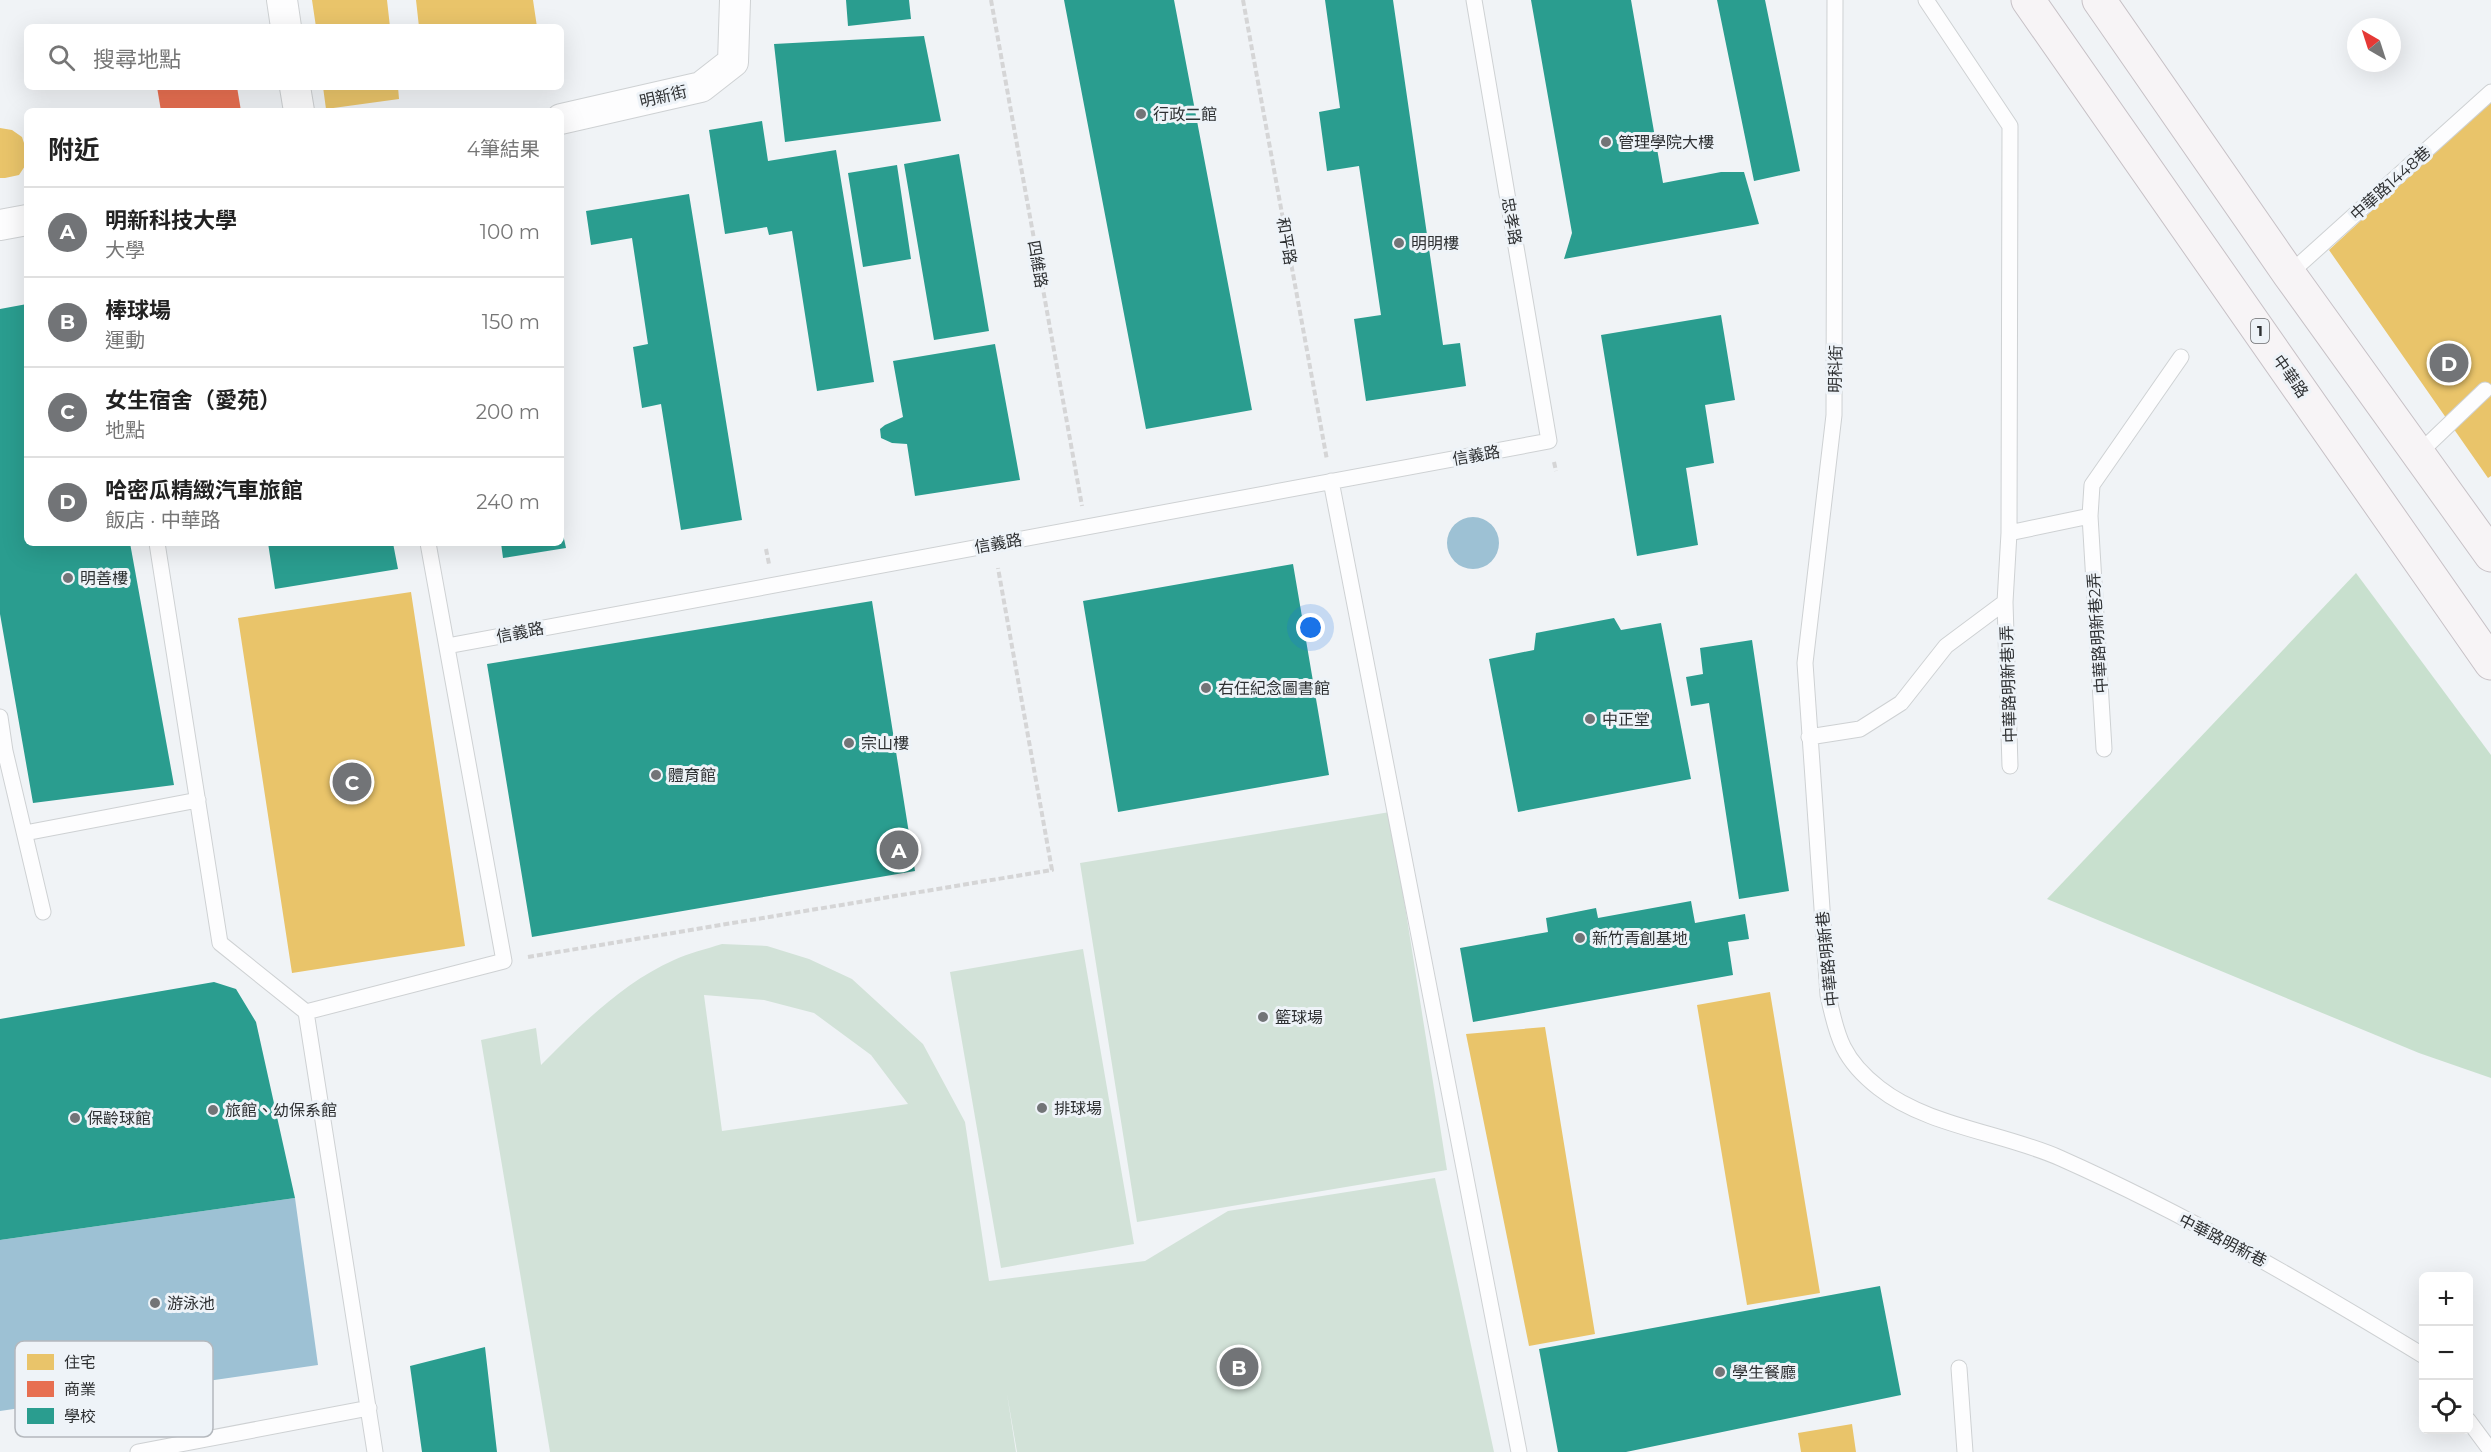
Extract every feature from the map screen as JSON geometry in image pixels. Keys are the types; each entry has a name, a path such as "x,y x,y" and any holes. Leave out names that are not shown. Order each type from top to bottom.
{"main road":[{"name":"中華路","path":"2028,0 2491,663"},
{"path":"2099,0 2417,454 2485,536"}],"street":[{"path":"282,0 286,24"},
{"name":"明新街","path":"564,118 701,87 733,62 735,0"},
{"path":"296,90 298,108"},
{"path":"0,225 24,221"}],"lane":[{"name":"忠孝路","path":"1474,0 1549,441"},
{"name":"明科街","path":"1809,737 1805,663 1834,415 1836,0"},
{"path":"1809,737 1860,729 1901,703 1946,646 2005,602 2009,533 2010,126 1926,0"},
{"name":"中華路1448巷","path":"2289,274 2491,92"},
{"name":"中華路明新巷2弄","path":"2104,749 2090,516 2092,485 2181,357"},
{"path":"2417,454 2485,390"},
{"name":"信義路","path":"447,646 1549,441"},
{"path":"1331,481 1519,1452"},
{"path":"2009,533 2090,516"},
{"path":"158,546 220,943 306,1012 375,1452"},
{"path":"306,1012 504,961 429,546"},
{"name":"中華路明新巷1弄","path":"2005,602 2010,766"},
{"path":"0,717 5,751 43,912"},
{"name":"中華路明新巷","path":"1809,737 1828,995 1837,1036 1852,1063 1880,1089 1923,1112 2059,1157 2287,1273 2419,1353"},
{"path":"25,833 198,800"},
{"path":"1959,1368 1965,1452"},
{"path":"138,1452 369,1408"},
{"path":"2473,1426 2491,1451"}],"path":[{"name":"四維路","path":"990,0 1086,527"},
{"name":"和平路","path":"1243,0 1331,481"},
{"path":"504,961 1052,870 993,544"}],"shaded area":[{"name":"籃球場","path":"1390,812 1447,1170 1137,1222 1080,863"},
{"path":"722,944 767,946 809,959 852,979 923,1044 965,1122 989,1281 1145,1261 1228,1211 1435,1178 1494,1452 1017,1452 1007,1394 1016,1452 550,1452 481,1040 536,1028 541,1065 619,993 674,960","holes":["704,995 764,1000 814,1013 871,1055 908,1104 722,1131"]},
{"name":"排球場","path":"1083,949 1134,1244 1001,1268 950,972"}],"green space":[{"path":"2356,573 2491,755 2491,1078 2419,1053 2047,899"}],"water":[{"path":"1473,517 1487,521 1495,529 1499,543 1495,557 1487,565 1473,569 1459,565 1451,557 1447,543 1451,529 1459,521"},
{"name":"游泳池","path":"295,1198 318,1365 213,1380 213,1341 15,1341 15,1409 0,1411 0,1240"}],"building: 住宅":[{"path":"312,0 387,0 390,24 316,24"},
{"path":"416,0 533,0 537,24 419,24"},
{"path":"323,90 398,90 399,99 326,108"},
{"path":"2491,101 2491,476 2488,478 2329,250"},
{"path":"0,128 12,130 22,137 24,168 19,175 0,178"},
{"path":"411,592 465,946 292,973 238,618"},
{"path":"1770,992 1820,1293 1747,1305 1697,1005"},
{"path":"1545,1027 1595,1334 1529,1346 1466,1034"},
{"path":"1852,1424 1856,1452 1801,1452 1798,1433"}],"building: 商業":[{"path":"158,90 238,90 240,108 160,108"}],"building: 學校":[{"path":"846,0 909,0 911,19 848,26"},
{"path":"1064,0 1174,0 1252,410 1146,429"},
{"name":"明明樓","path":"1325,0 1393,0 1443,345 1460,343 1466,386 1366,401 1354,319 1381,315 1359,166 1327,171 1319,112 1340,108"},
{"name":"管理學院大樓","path":"1531,0 1631,0 1663,183 1721,172 1744,172 1759,224 1564,259 1572,233"},
{"path":"1717,0 1765,0 1800,171 1754,181"},
{"path":"924,36 941,121 785,142 774,44"},
{"path":"762,121 768,161 836,150 874,382 817,391 792,231 769,235 767,227 725,234 709,130"},
{"path":"959,154 989,331 934,340 904,164"},
{"path":"897,165 911,259 863,267 848,173"},
{"path":"689,194 742,520 681,530 661,404 642,408 633,347 648,344 632,238 591,245 586,211"},
{"name":"明善樓","path":"24,305 24,546 131,546 174,785 33,803 0,614 0,309"},
{"path":"1721,315 1735,400 1705,405 1714,463 1686,468 1698,545 1637,556 1601,335"},
{"path":"995,344 1020,480 915,496 907,444 892,443 881,438 880,429 903,417 893,361"},
{"path":"564,539 566,548 503,558 501,546 564,546"},
{"path":"268,546 394,546 398,569 275,589"},
{"name":"右任紀念圖書館","path":"1293,564 1329,775 1118,812 1083,601"},
{"name":"體育館","path":"872,601 915,871 532,937 487,664"},
{"name":"中正堂","path":"1614,618 1621,630 1661,623 1691,779 1518,812 1489,659 1534,650 1536,633"},
{"path":"1752,640 1789,891 1739,899 1709,703 1691,706 1686,677 1703,674 1700,648"},
{"path":"1691,901 1695,923 1745,914 1749,939 1728,942 1733,975 1473,1022 1460,948 1548,932 1546,918 1596,908 1598,918"},
{"path":"214,982 236,989 256,1022 295,1198 0,1240 0,1019"},
{"name":"學生餐廳","path":"1880,1286 1901,1395 1626,1452 1558,1452 1539,1349"},
{"path":"485,1347 497,1452 422,1452 410,1366"}],"place":[{"name":"行政二館","path":"1141,114"},
{"name":"管理學院大樓","path":"1606,142"},
{"name":"明明樓","path":"1399,243"},
{"name":"哈密瓜精緻汽車旅館","path":"2449,363"},
{"name":"明善樓","path":"68,578"},
{"name":"右任紀念圖書館","path":"1206,688"},
{"name":"中正堂","path":"1590,719"},
{"name":"宗山樓","path":"849,743"},
{"name":"體育館","path":"656,775"},
{"name":"女生宿舍（愛苑）","path":"352,782"},
{"name":"明新科技大學","path":"899,850"},
{"name":"新竹青創基地","path":"1580,938"},
{"name":"籃球場","path":"1263,1017"},
{"name":"排球場","path":"1042,1108"},
{"name":"旅館、幼保系館","path":"213,1110"},
{"name":"保齡球館","path":"75,1118"},
{"name":"游泳池","path":"155,1303"},
{"name":"棒球場","path":"1239,1367"},
{"name":"學生餐廳","path":"1720,1372"}]}
